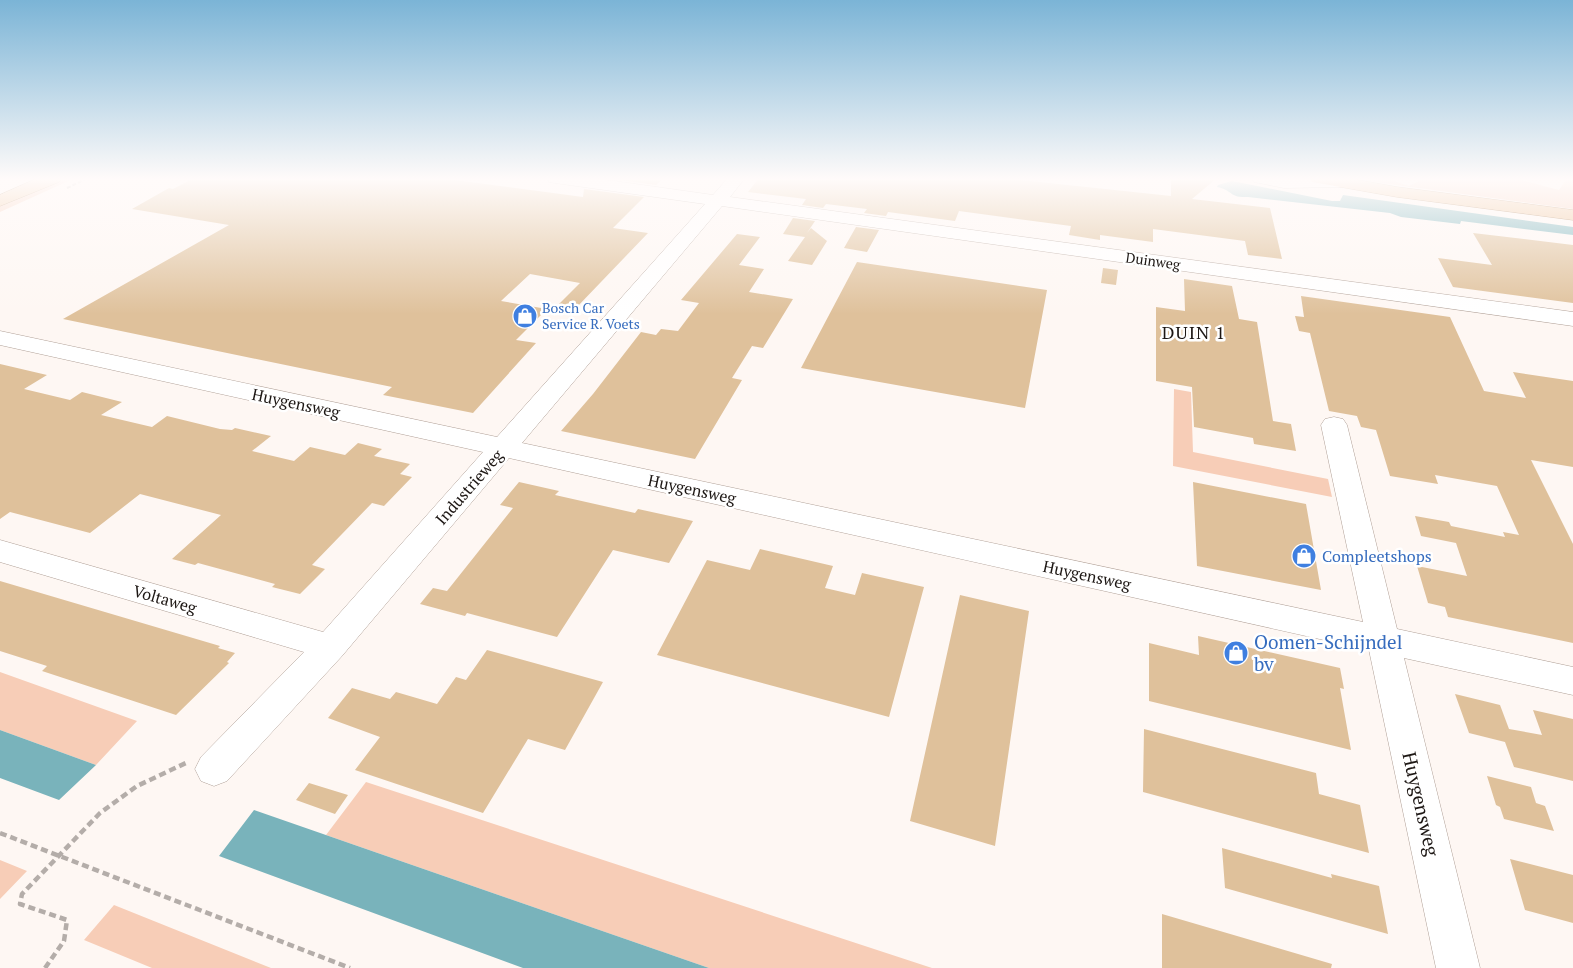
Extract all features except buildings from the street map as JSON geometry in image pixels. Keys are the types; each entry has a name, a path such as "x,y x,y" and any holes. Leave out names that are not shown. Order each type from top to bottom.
{"street":[{"name":"Industrieweg","path":"206,763 330,647 699,223"},
{"name":"Duinweg","path":"879,223 1573,319"},
{"name":"Huygensweg","path":"0,338 1573,680"},
{"name":"Huygensweg","path":"1334,425 1458,968"},
{"name":"Voltaweg","path":"0,551 330,647"}],"path":[{"path":"45,968 64,941 67,920 20,904 22,894 100,813 137,786 206,763"},
{"path":"0,833 350,968"}],"shaded area":[{"path":"1174,389 1191,392 1193,452 1328,479 1332,497 1173,466"},
{"path":"0,672 137,721 96,765 0,730"},
{"path":"366,782 932,968 709,968 326,835"},
{"path":"0,860 27,871 0,899"},
{"path":"114,905 271,968 152,968 84,940"}],"water":[{"path":"1478,223 1545,223 1573,227 1573,235"},
{"path":"0,730 96,765 59,800 0,778"},
{"path":"254,810 709,968 523,968 219,856"}],"place":[{"name":"Bosch Car Service R. Voets","path":"525,316"},
{"name":"Compleetshops","path":"1304,556"},
{"name":"Oomen-Schijndel bv","path":"1236,653"}],"district":[{"name":"DUIN 1","path":"1194,333"}]}
